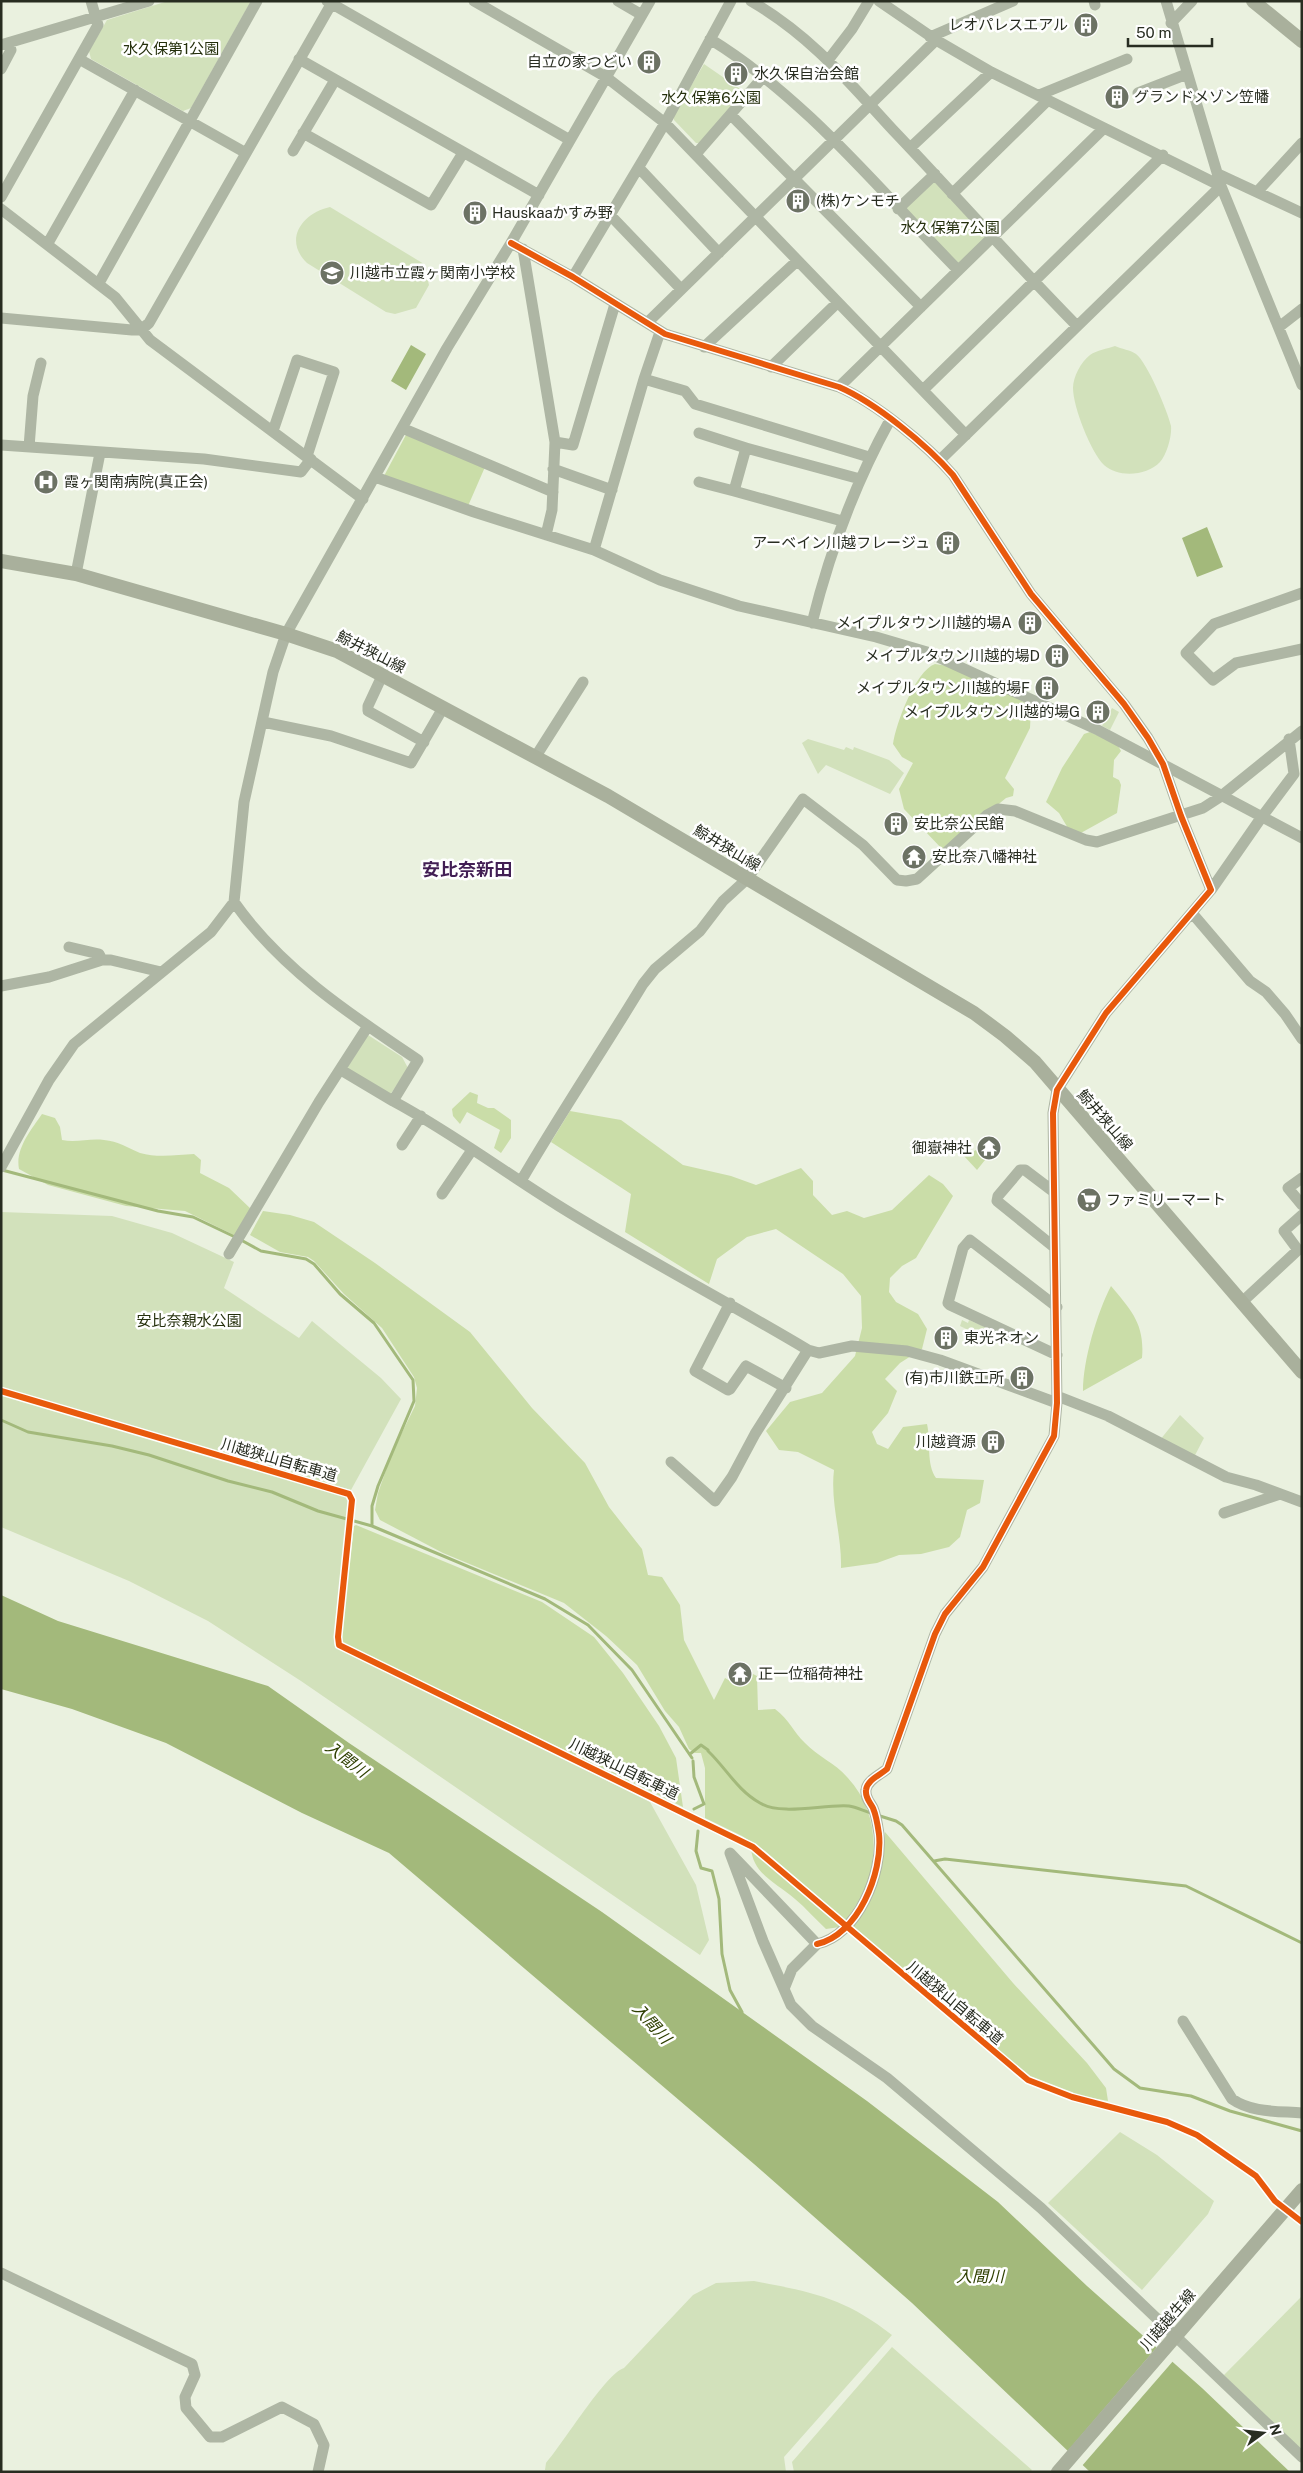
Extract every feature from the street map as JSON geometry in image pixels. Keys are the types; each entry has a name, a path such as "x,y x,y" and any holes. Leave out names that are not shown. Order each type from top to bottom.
{"main road":[{"path":"1253,1 1302,41"},
{"name":"鯨井狭山線","path":"1,561 76,574 286,634 337,651 536,756 974,1013 1035,1062 1057,1090 1302,1372"},
{"name":"川越越生線","path":"1058,2472 1302,2190"}],"street":[{"path":"1,197 98,25 91,1"},
{"path":"1,69 11,50 5,44 149,1"},
{"path":"98,283 258,1"},
{"path":"474,1 606,77 665,123 966,435"},
{"path":"618,1 642,15"},
{"path":"1,1167 25,1122 69,1050 85,1034 211,932 234,902 240,825 273,672 286,634 447,348 511,243 650,1"},
{"path":"573,277 665,123 731,1"},
{"path":"751,1 773,14 829,59 870,106 1077,326"},
{"path":"829,59 852,29 869,1"},
{"path":"879,1 933,39 991,72 1044,97 1103,129 1220,180 1257,192 1302,213"},
{"path":"647,323 870,106 933,39 1013,1"},
{"path":"1166,1 1171,23 1220,180 1279,327 1299,366 1302,385"},
{"path":"1171,23 1192,1"},
{"path":"1,318 141,330 149,323 330,2 570,140"},
{"path":"710,40 737,56 763,77 834,141 958,270"},
{"path":"79,59 246,153"},
{"path":"299,59 539,195"},
{"path":"952,194 1044,97 1127,59"},
{"path":"910,148 991,72"},
{"path":"1138,93 1187,74"},
{"path":"696,154 763,77"},
{"path":"293,152 335,80"},
{"path":"48,243 134,90"},
{"path":"731,115 921,307"},
{"path":"839,387 1103,129"},
{"path":"303,133 432,205 464,153"},
{"path":"1257,192 1302,143"},
{"path":"923,390 1163,155"},
{"path":"639,168 719,253"},
{"path":"898,209 934,174"},
{"path":"940,460 1077,326 1220,180"},
{"path":"1,209 98,283 125,307 141,330 165,351 363,499"},
{"path":"611,216 681,289"},
{"path":"511,243 573,277 660,332 857,394 940,460 953,475 1031,594 1124,704 1163,764 1181,816 1211,890"},
{"path":"523,249 555,442 552,510 546,535"},
{"path":"704,347 798,261"},
{"path":"771,367 837,303"},
{"path":"555,442 573,445 615,304"},
{"path":"1279,327 1302,309"},
{"path":"594,550 644,378 660,332"},
{"path":"1,444 100,453 204,459 301,472 309,458 334,372 297,360 272,431"},
{"path":"29,447 33,396 41,363"},
{"path":"644,378 685,391 695,404 869,457"},
{"path":"812,623 829,556 842,521 869,457 890,420"},
{"path":"402,428 553,492"},
{"path":"699,433 746,448 860,479"},
{"path":"734,491 746,448"},
{"path":"76,574 100,453"},
{"path":"553,469 612,490"},
{"path":"375,477 594,550 660,580 739,606 883,639 927,652 1088,725 1302,838"},
{"path":"699,482 842,521"},
{"path":"1302,593 1214,624 1186,653 1213,680 1236,663 1302,648"},
{"path":"382,676 367,708 368,711 424,742"},
{"path":"536,756 583,682"},
{"path":"263,722 331,736 411,763 443,708"},
{"path":"521,1182 550,1131 580,1087 643,984 655,969 700,931 723,901 746,879 803,799 863,845 897,880 906,882 917,879 988,815 998,809 1015,811 1086,840 1097,842 1203,808 1302,731"},
{"path":"784,1989 792,1968 817,1944 841,1934 871,1888 877,1862 879,1835 873,1808 867,1801 866,1790 871,1781 888,1770 935,1634 945,1614 983,1567 1054,1436 1057,1400 1057,1354 1052,1113 1057,1090 1106,1013 1211,890 1294,774 1289,740"},
{"path":"234,902 247,922 281,958 368,1026 418,1060 393,1101"},
{"path":"1192,913 1250,981 1266,992 1302,1038"},
{"path":"69,947 99,954 102,960"},
{"path":"1,986 49,977 102,960 112,960 161,972"},
{"path":"231,1250 319,1102 368,1026"},
{"path":"341,1070 421,1116 521,1182 626,1247 730,1303 808,1350 820,1353 852,1346 907,1351 940,1360 1108,1416 1226,1477 1302,1502"},
{"path":"402,1145 421,1116"},
{"path":"442,1194 472,1150"},
{"path":"1054,1192 1025,1170 1020,1170 998,1196 998,1201 1054,1247"},
{"path":"1302,1178 1288,1188 1302,1205"},
{"path":"1242,1302 1300,1249 1284,1231 1302,1215"},
{"path":"1056,1307 970,1240 963,1248 948,1303 1057,1354"},
{"path":"730,1303 695,1370 728,1390 746,1366 786,1388"},
{"path":"671,1462 715,1501 732,1477 755,1434 786,1388 808,1350"},
{"path":"1224,1512 1280,1494"},
{"path":"817,1944 730,1853 763,1941 791,2005 812,2026 887,2078 1041,2208 1302,2457"},
{"path":"1183,2021 1232,2099 1241,2106 1255,2110 1302,2113"},
{"path":"1,2273 192,2364 195,2375 186,2397 186,2408 210,2437 222,2437 282,2408 314,2424 324,2445 318,2472"}],"green space":[{"name":"水久保第1公園","path":"168,1 251,1 191,108 183,111 91,59 89,51 107,20"},
{"name":"水久保第6公園","path":"704,64 746,93 700,143 696,143 674,120 673,116"},
{"name":"水久保第7公園","path":"934,180 988,237 958,265 903,208"},
{"path":"330,207 424,264 429,285 416,308 395,314 386,312 307,263 300,254 297,245 296,237 299,229 311,215"},
{"path":"1115,346 1136,354 1141,359 1166,410 1171,426 1171,435 1163,459 1154,467 1140,473 1117,472 1104,465 1088,440 1079,417 1074,396 1074,379 1084,362 1093,353"},
{"path":"1112,708 1119,712 1110,730 1102,726"},
{"path":"808,739 844,750 846,747 853,750 854,747 889,760 904,773 890,794 826,765 818,774 802,743"},
{"path":"368,1035 402,1057 408,1068 390,1095 347,1068"},
{"name":"安比奈親水公園","path":"1,1212 112,1216 172,1233 234,1262 224,1288 299,1338 312,1321 381,1378 401,1399 351,1490 190,1445 1,1387"},
{"path":"962,1320 968,1323 969,1320 997,1332 989,1340 960,1326"},
{"path":"1,1394 346,1496 350,1500 350,1509 334,1644 650,1802 696,1885 709,1940 700,1955 301,1681 208,1621 129,1581 1,1527"},
{"path":"1180,1415 1204,1438 1193,1459 1160,1440"},
{"path":"1120,2132 1157,2155 1214,2201 1208,2214 1142,2290 1048,2203"},
{"path":"754,2281 827,2298 859,2312 892,2335 784,2457 786,2472 545,2470 546,2463 596,2395 693,2295 716,2283"},
{"path":"1302,2296 1302,2451 1224,2375"},
{"path":"892,2347 1032,2470 1030,2472 794,2472 792,2462"}],"shaded area":[{"path":"407,433 485,467 468,506 384,476"},
{"path":"935,664 972,674 1031,707 1030,728 1005,778 1014,789 1013,796 1006,798 943,850 904,809 899,789 913,763 902,757 893,744 902,712 914,687 920,677"},
{"path":"1090,732 1117,744 1121,751 1114,760 1113,777 1119,780 1121,785 1117,813 1079,834 1069,830 1059,813 1046,802 1062,768 1084,734"},
{"path":"470,1092 478,1095 477,1103 488,1108 494,1108 511,1120 511,1138 501,1153 494,1148 500,1130 467,1112 460,1124 453,1116 452,1109"},
{"path":"570,1111 621,1120 683,1165 731,1176 756,1185 801,1168 813,1181 813,1195 832,1215 847,1211 864,1218 892,1210 929,1175 943,1184 953,1196 916,1258 902,1266 890,1278 889,1292 896,1302 918,1314 927,1329 922,1349 900,1363 885,1379 897,1391 888,1413 872,1432 877,1444 888,1449 903,1427 927,1424 931,1466 936,1478 984,1480 980,1503 967,1510 960,1537 949,1547 921,1554 899,1555 877,1563 841,1568 833,1482 834,1470 798,1452 779,1450 766,1431 790,1402 822,1393 855,1356 862,1328 861,1296 843,1274 776,1229 747,1237 717,1259 709,1284 625,1232 631,1194 551,1142"},
{"path":"42,1114 55,1118 60,1127 62,1140 109,1141 140,1153 153,1155 194,1154 201,1160 200,1173 229,1188 252,1210 236,1236 185,1211 126,1206 48,1185 19,1169 18,1162 19,1154 29,1133"},
{"path":"976,1150 985,1160 977,1170 964,1156"},
{"path":"263,1211 290,1215 314,1222 375,1263 470,1332 532,1408 585,1463 609,1507 642,1549 648,1575 662,1577 680,1605 684,1640 714,1700 725,1678 732,1682 739,1667 757,1676 758,1710 775,1709 810,1748 847,1777 856,1788 869,1814 874,1841 871,1870 867,1884 846,1921 765,1851 742,1836 705,1818 705,1768 701,1753 695,1753 689,1749 679,1727 665,1711 637,1665 606,1636 564,1603 443,1553 380,1520 375,1510 378,1493 392,1453 415,1406 417,1388 414,1377 382,1328 344,1294 314,1261 308,1257 280,1252 250,1235"},
{"path":"1111,1286 1130,1310 1139,1327 1142,1358 1083,1391 1085,1365 1092,1337"},
{"path":"356,1525 542,1602 594,1637 623,1673 659,1726 676,1758 683,1807 342,1643 341,1634 354,1526"},
{"path":"885,1832 1013,1983 1087,2063 1106,2088 1108,2101 1072,2094 1029,2078 853,1926 869,1903 878,1882"},
{"path":"751,1848 759,1852 838,1923 840,1927 826,1929 799,1902 767,1878 756,1865"}],"water":[{"path":"411,345 426,354 406,390 391,381"},
{"path":"1207,527 1223,567 1197,577 1182,538"},
{"name":"入間川","path":"1,1595 58,1621 268,1686 349,1743 602,1912 867,2101 998,2202 1087,2286 1202,2388 1290,2472 1090,2472 912,2303 754,2164 389,1853 302,1813 166,1743 72,1709 1,1689"}],"pier":[{"path":"1158,2346 1174,2360 1081,2467 1066,2453"}],"waterway":[{"path":"2,1170 158,1211 193,1217 235,1237"},
{"path":"241,1240 261,1251 306,1259 314,1264 340,1294 374,1323 413,1380 414,1401 378,1486 372,1506 372,1526"},
{"path":"1,1420 28,1432 112,1446 149,1455 228,1481 272,1492 318,1511 372,1526 545,1599 588,1625 632,1670 692,1758"},
{"path":"690,1754 701,1745 708,1750"},
{"path":"708,1751 745,1792 769,1807 791,1809 849,1806 871,1813"},
{"path":"693,1761 694,1777 704,1804 694,1809"},
{"path":"880,1816 902,1825 1114,2069 1140,2088 1191,2096 1230,2111 1302,2131"},
{"path":"698,1831 696,1851 701,1868 712,1871 719,1899 722,1954 730,1990 742,2012"},
{"path":"934,1861 945,1859 1186,1886 1302,1943"}],"cycle path":[{"path":"511,243 573,277 665,334 839,387 869,403 915,438 953,475 1031,594 1124,704 1148,738 1163,764 1181,816 1211,890 1106,1013 1057,1090 1053,1113 1057,1403 1054,1436 983,1567 945,1614 935,1634 887,1769 867,1786 866,1795 873,1808 879,1834 879,1850 872,1884 865,1900 856,1916 845,1929 832,1938 817,1944"},
{"name":"川越狭山自転車道","path":"1,1391 349,1494 352,1500 338,1637 339,1645 753,1847 1028,2080 1072,2097 1167,2122 1197,2135 1256,2176 1275,2201 1302,2222"}],"place":[{"name":"レオパレスエアル","path":"1086,25"},
{"name":"自立の家つどい","path":"649,62"},
{"name":"水久保自治会館","path":"736,74"},
{"name":"グランドメゾン笠幡","path":"1117,97"},
{"name":"(株)ケンモチ","path":"798,201"},
{"name":"Hauskaaかすみ野","path":"475,213"},
{"name":"川越市立霞ヶ関南小学校","path":"332,273"},
{"name":"霞ヶ関南病院(真正会)","path":"46,482"},
{"name":"アーベイン川越フレージュ","path":"948,543"},
{"name":"メイプルタウン川越的場A","path":"1030,623"},
{"name":"メイプルタウン川越的場D","path":"1057,656"},
{"name":"メイプルタウン川越的場F","path":"1047,688"},
{"name":"メイプルタウン川越的場G","path":"1098,712"},
{"name":"安比奈公民館","path":"896,824"},
{"name":"安比奈八幡神社","path":"914,857"},
{"name":"御嶽神社","path":"989,1148"},
{"name":"ファミリーマート","path":"1089,1200"},
{"name":"東光ネオン","path":"946,1338"},
{"name":"(有)市川鉄工所","path":"1022,1378"},
{"name":"川越資源","path":"993,1442"},
{"name":"正一位稲荷神社","path":"740,1674"}],"district":[{"name":"安比奈新田","path":"467,870"}]}
